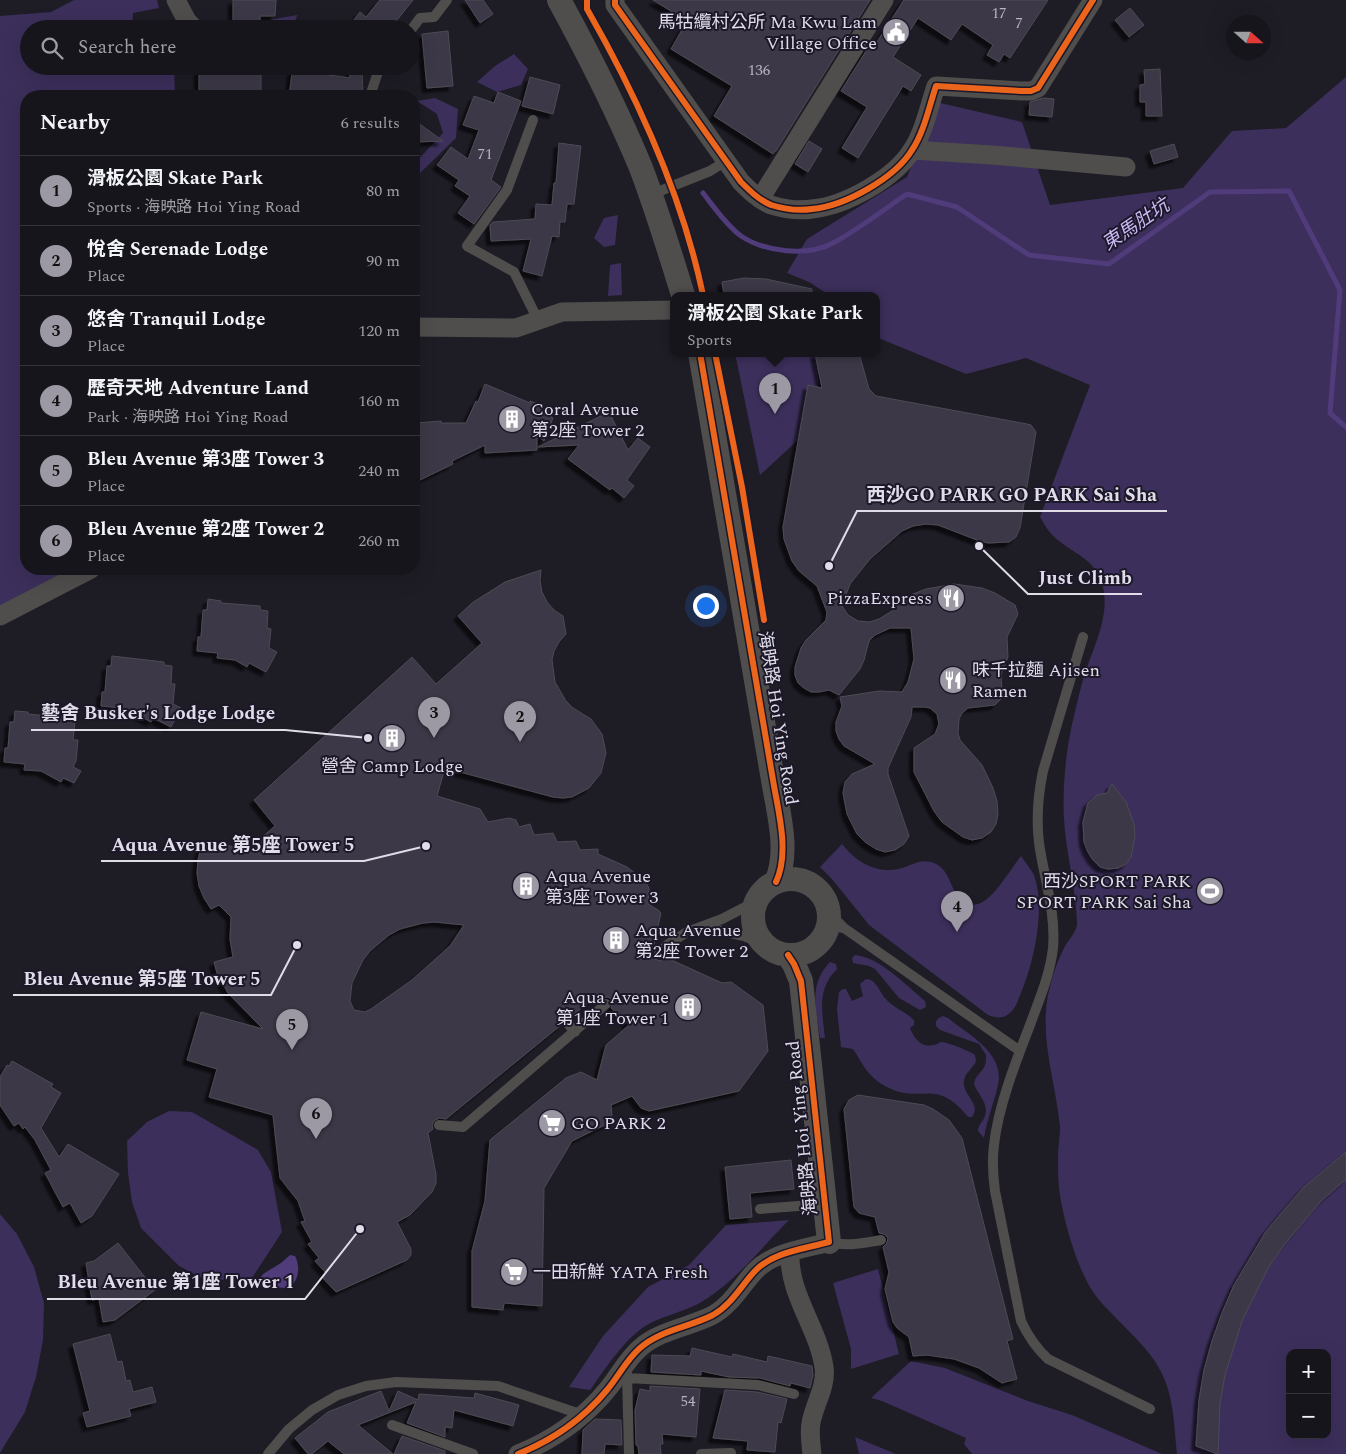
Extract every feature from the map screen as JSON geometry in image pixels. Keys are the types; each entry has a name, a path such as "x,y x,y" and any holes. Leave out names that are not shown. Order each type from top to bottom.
{"street":[{"path":"176,0 186,20"},
{"path":"559,0 596,68 619,117 650,195 682,292"},
{"path":"564,0 571,23"},
{"path":"615,0 616,6 718,166 741,182 760,199 771,204 797,210 814,209 852,197 899,166 912,150 922,128 936,86 1021,91 1031,91 1038,88 1093,0"},
{"path":"760,199 884,0"},
{"path":"912,150 1126,167"},
{"path":"420,328 516,328 562,312 670,310"},
{"name":"海映路 Hoi Ying Road","path":"701,357 774,780 783,851 781,871 776,882"},
{"path":"0,616 79,575"},
{"name":"海映路 Hoi Ying Road","path":"783,851 790,864 803,880 819,891 826,901 829,920 828,936 807,961 801,981"},
{"path":"803,880 788,878 766,888 756,902 754,910 754,924 759,938 775,952 788,955 801,953 828,936"},
{"name":"海映路 Hoi Ying Road","path":"788,955 801,981 829,1242"},
{"path":"518,1454 542,1443 583,1415 627,1371 640,1348 648,1342 714,1314 732,1299 756,1270 766,1262 790,1252 829,1242"},
{"path":"790,1252 789,1263 793,1284 825,1368 822,1389 811,1423 812,1454"}],"lane":[{"path":"418,20 420,18 434,16 447,0"},
{"path":"372,90 377,75"},
{"path":"533,120 507,190 467,246 514,272 538,320"},
{"path":"650,195 718,166"},
{"path":"1083,636 1039,789 1037,825 1052,916 1052,950 1045,985 1020,1051 999,1116 993,1161 995,1191 1021,1321 1037,1348 1048,1359 1062,1367 1150,1409"},
{"path":"659,954 667,945 687,932 703,927 756,902"},
{"path":"703,927 744,936 764,944"},
{"path":"828,936 1020,1051"},
{"path":"439,1124 463,1127 606,1004"},
{"path":"566,1021 574,1032"},
{"path":"760,1209 825,1204"},
{"path":"829,1242 854,1245 881,1240"},
{"path":"629,1454 627,1371 758,1385 794,1394"},
{"path":"268,1454 289,1429 312,1410 338,1395 366,1386 396,1382 498,1386 583,1415"},
{"path":"392,1425 473,1454"},
{"path":"701,1454 731,1453"}],"shaded area":[{"path":"74,0 157,0 159,8 133,13 133,20 20,20 20,75 174,75 175,90 20,90 20,575 61,575 0,608 0,16 51,12"},
{"path":"297,15 296,20 269,20"},
{"path":"514,54 528,69 521,85 497,92 477,82 495,66"},
{"name":"西沙SPORT PARK SPORT PARK Sai Sha","path":"1346,77 1346,1454 1177,1454 1171,1400 1165,1380 1148,1352 1092,1291 1073,1248 1064,1216 1058,1176 1060,1127 1047,1049 1047,1001 1061,954 1077,925 1064,820 1065,766 1075,710 1102,621 1105,598 1100,578 1096,571 1086,560 1056,539 1040,517 1090,385 1026,358 966,374 880,339 880,292 824,292 809,282 787,273 807,239 907,177 936,102 1022,122 1050,205 1183,188 1232,131 1286,128"},
{"path":"435,98 458,109 456,138 420,173 420,158 443,133 437,114 420,103 420,100"},
{"path":"618,215 615,245 604,247 594,238 604,218"},
{"path":"621,263 622,295 608,296 610,265"},
{"path":"736,357 815,357 818,387 808,386 798,440 760,475"},
{"path":"842,844 861,862 885,870 902,868 923,861 931,862 945,872 957,895 968,904 978,904 989,897 1021,856 1034,875 1039,903 1039,919 1034,951 1026,980 1012,1011 1002,1017 988,1015 869,925 820,867"},
{"path":"855,955 883,966 925,1001 926,1007 920,1010 899,998 875,969 853,963 852,958"},
{"path":"830,962 836,964 837,969 830,978 823,993 822,1008 825,1038 820,1038 815,998 816,989 823,971"},
{"path":"866,979 875,983 888,1001 914,1020 914,1025 910,1028 916,1039 922,1044 929,1046 944,1042 975,1055 976,1061 964,1081 966,1091 975,1108 972,1117 968,1117 957,1105 938,1094 911,1094 885,1086 868,1072 853,1049 841,1047 837,1009 839,992 846,989 852,1001 863,996 860,984"},
{"path":"943,1016 975,1038 991,1054 996,1063 999,1074 998,1085 984,1138 978,1131 985,1116 986,1107 974,1084 985,1065 986,1055 979,1044 940,1030 936,1026 936,1021"},
{"path":"169,1111 192,1112 258,1150 271,1172 282,1232 250,1281 204,1279 179,1266 141,1228 132,1202 128,1173 127,1141 147,1122"},
{"path":"0,1214 17,1234 34,1267 44,1303 43,1340 36,1377 25,1412 0,1453"},
{"path":"789,1220 738,1274 715,1293 690,1308 647,1325 630,1338 590,1390 569,1387 603,1336 648,1287 689,1265 726,1225"},
{"path":"290,1255 295,1256 298,1265 296,1280 293,1284 284,1288 264,1283 261,1277 263,1274"},
{"path":"878,1269 899,1354 851,1369 851,1349 833,1283"},
{"path":"911,1361 945,1368 1028,1401 1072,1415 1162,1454 972,1454 964,1444 966,1438 882,1401 871,1398"},
{"path":"855,1437 896,1454 859,1454"}],"building":[{"path":"233,0 276,0 275,16 260,16 260,20 233,20"},
{"path":"380,0 413,0 397,20 354,20 360,12 366,17"},
{"path":"465,0 483,0 493,14 480,23"},
{"path":"653,0 870,0 773,154 714,116 732,86 671,49 687,21"},
{"path":"904,0 1048,0 1010,58 1004,54 999,62 987,55 993,45 962,24 951,40 918,18 893,57 921,75 911,91 903,86 858,158 842,148 867,107 841,91 873,40 877,42"},
{"path":"1130,8 1144,25 1129,37 1115,20"},
{"path":"448,31 453,86 427,88 422,34"},
{"path":"1160,69 1162,116 1146,116 1146,102 1140,102 1140,85 1145,84 1144,70"},
{"path":"199,75 261,75 261,90 199,90"},
{"path":"292,75 330,75 350,78 350,75 362,75 363,90 290,90"},
{"path":"530,77 560,85 553,114 522,106"},
{"path":"498,92 521,101 491,180 501,187 474,224 458,213 470,196 455,186 459,180 437,165 451,147 468,159 479,130 463,125 474,96 494,103"},
{"path":"1043,98 1054,99 1052,117 1029,115 1030,102"},
{"path":"420,124 443,141 420,142"},
{"path":"809,141 822,149 808,172 795,164"},
{"path":"559,143 581,146 574,204 567,204 565,222 560,222 559,237 552,236 542,276 523,271 531,239 491,241 490,225 493,222 535,219 536,204 552,205 554,183 556,183"},
{"path":"1174,144 1178,157 1154,164 1150,151"},
{"path":"744,278 766,279 812,289 812,292 724,292 722,282"},
{"path":"816,357 860,357 869,389 876,396 1027,424 1031,425 1036,432 1020,528 1016,537 1009,542 988,543 938,525 913,526 902,531 870,559 850,584 842,606 848,615 858,621 869,622 879,619 892,611 901,601 913,594 926,589 954,584 982,588 995,593 1015,605 1018,614 1007,637 1008,657 1001,675 1001,699 995,705 968,708 959,719 958,733 960,740 982,765 997,801 998,814 996,824 991,832 982,838 972,840 963,837 942,822 934,811 914,772 914,748 935,734 939,724 937,714 930,708 925,707 912,707 911,717 888,768 888,774 909,836 904,844 895,850 885,852 876,849 857,834 847,814 843,793 845,782 852,774 875,764 844,746 839,739 836,731 836,722 842,706 840,697 879,691 902,692 908,682 914,659 911,628 890,628 875,635 869,641 860,669 839,695 829,690 811,692 798,683 795,675 795,667 801,648 806,640 826,620 827,612 817,586 799,571 792,561 784,539 783,527 808,385 822,388"},
{"path":"485,384 530,403 530,401 543,406 542,408 553,412 551,417 553,418 544,441 537,435 537,450 485,453 485,445 452,461 453,464 420,480 420,423 441,421 441,423 466,423 476,401 478,402"},
{"path":"609,412 628,450 638,438 650,447 627,480 634,486 624,498 568,459 579,445 538,447"},
{"path":"541,570 542,592 554,610 563,616 566,634 554,651 552,660 555,682 566,701 573,708 591,719 602,734 606,753 601,773 589,788 572,797 563,798 445,768 437,796 480,809 488,822 509,818 516,820 519,827 530,824 534,835 553,833 557,842 576,841 580,850 598,849 598,854 627,867 644,880 649,888 648,904 661,913 652,953 654,959 661,961 665,957 722,983 731,982 763,1005 768,1051 739,1091 649,1111 641,1108 632,1096 611,1105 612,1116 609,1123 572,1141 544,1188 542,1306 504,1303 503,1310 472,1307 472,1251 485,1201 490,1140 566,1078 581,1072 597,1080 606,1045 629,1025 611,1008 613,1003 611,999 608,997 602,998 598,994 571,1017 568,1014 562,1015 559,1019 561,1025 446,1119 439,1118 434,1121 433,1129 428,1133 436,1183 432,1192 410,1215 397,1222 411,1249 411,1255 407,1260 336,1292 322,1277 326,1273 315,1261 319,1258 308,1244 312,1242 301,1222 305,1221 298,1201 280,1178 273,1115 209,1097 217,1069 187,1060 201,1012 263,1029 228,993 217,973 214,962 233,957 230,939 231,917 219,905 211,909 204,898 199,886 197,873 201,847 224,844 246,851 275,826 254,800 412,657 436,684 482,643 458,616 472,603 505,582","holes":["435,922 464,925 450,946 412,980 371,1009 365,1012 354,1010 350,1001 352,983 363,960 370,951 389,935 400,929 423,923"]},
{"path":"208,599 221,601 221,603 260,606 260,610 268,611 267,628 271,629 269,648 277,652 266,672 249,663 247,667 235,660 217,658 218,653 197,651 198,637 201,637 203,610 207,610"},
{"path":"112,656 164,662 164,665 172,666 171,684 175,684 173,704 181,708 171,727 153,718 151,722 138,715 122,714 122,708 101,706 102,692 105,692 107,666 111,666"},
{"path":"15,711 67,718 67,721 75,722 73,740 78,740 76,761 73,767 81,771 74,783 63,778 61,782 41,771 24,770 25,764 4,762 5,748 8,748 10,722 14,722"},
{"path":"1112,784 1126,802 1134,824 1135,836 1131,857 1126,864 1118,868 1108,869 1100,867 1088,852 1084,842 1083,822 1088,803 1097,795 1107,793"},
{"path":"12,1061 53,1084 51,1087 61,1093 41,1128 59,1157 68,1144 119,1174 92,1216 81,1223 70,1203 63,1207 45,1173 51,1170 35,1140 25,1127 23,1129 19,1123 14,1126 0,1105 0,1077 7,1065 9,1066"},
{"path":"858,1095 924,1105 949,1120 962,1138 1013,1339 1007,1341 1017,1379 1002,1383 979,1368 954,1359 927,1355 913,1356 909,1337 897,1328 893,1322 885,1289 889,1272 883,1247 887,1243 888,1238 884,1234 879,1233 875,1217 859,1213 854,1207 844,1109 849,1100"},
{"path":"1346,1152 1346,1179 1320,1202 1283,1246 1267,1270 1242,1321 1225,1375 1220,1403 1218,1454 1196,1446 1199,1400 1204,1370 1212,1341 1234,1285 1265,1233 1284,1210 1304,1187"},
{"path":"791,1160 794,1189 750,1193 752,1217 730,1219 725,1167"},
{"path":"118,1243 155,1290 115,1320 103,1322 99,1299 92,1300 86,1263 94,1261"},
{"path":"110,1334 117,1362 122,1361 126,1381 130,1380 133,1392 152,1387 156,1402 129,1409 131,1416 87,1427 83,1413 90,1411 73,1344"},
{"path":"692,1348 732,1357 733,1354 767,1362 768,1356 812,1366 813,1375 810,1388 791,1383 790,1386 760,1378 729,1377 701,1371 701,1375 651,1372 652,1355 690,1356"},
{"path":"650,1386 700,1389 696,1437 662,1434 661,1454 639,1454 638,1446 636,1445 635,1410 640,1389 650,1391"},
{"path":"725,1390 757,1392 787,1399 781,1423 778,1422 775,1452 747,1450 748,1441 713,1438"},
{"path":"381,1391 389,1411 398,1391 418,1400 419,1394 474,1398 475,1393 519,1405 513,1426 454,1410 452,1428 445,1427 445,1437 407,1423 416,1402 358,1425 393,1454 344,1454 328,1441 312,1454 308,1454 295,1438 328,1412"},
{"path":"595,1419 621,1420 622,1445 605,1444 604,1454 582,1454 583,1430"},
{"path":"402,1436 445,1451 445,1454 394,1454"}],"waterway":[{"name":"東馬肚坑","path":"703,193 725,221 741,236 762,246 774,249 786,251 811,250 833,243 907,194 957,207 1029,255 1109,264 1210,192 1289,191 1340,290 1330,413 1346,427"}],"cycle path":[{"path":"587,0 587,9 641,112 671,184 694,258 702,292"},
{"path":"615,0 615,5 741,182 751,192 771,205 786,209 802,210 825,207 854,196 894,171 916,143 936,86 1021,91 1031,91 1038,88 1093,0"},
{"path":"701,357 782,831 782,858 776,882"},
{"path":"716,357 742,487 764,620"},
{"path":"518,1454 543,1442 578,1419 598,1401 631,1357 648,1342 719,1311 731,1301 755,1271 771,1259 789,1252 829,1242 801,981 788,955"}],"place":[{"name":"馬牯纜村公所 Ma Kwu Lam Village Office","path":"896,32"},
{"name":"滑板公園 Skate Park","path":"775,414"},
{"name":"Coral Avenue 第2座 Tower 2","path":"512,419"},
{"name":"Just Climb","path":"979,546"},
{"name":"西沙GO PARK GO PARK Sai Sha","path":"829,566"},
{"name":"PizzaExpress","path":"951,598"},
{"name":"味千拉麵 Ajisen Ramen","path":"953,680"},
{"name":"藝舍 Busker's Lodge Lodge","path":"368,738"},
{"name":"營舍 Camp Lodge","path":"392,738"},
{"name":"悠舍 Tranquil Lodge","path":"434,738"},
{"name":"悅舍 Serenade Lodge","path":"520,742"},
{"name":"Aqua Avenue 第5座 Tower 5","path":"426,846"},
{"name":"Aqua Avenue 第3座 Tower 3","path":"526,886"},
{"name":"西沙SPORT PARK SPORT PARK Sai Sha","path":"1210,891"},
{"name":"歷奇天地 Adventure Land","path":"957,932"},
{"name":"Aqua Avenue 第2座 Tower 2","path":"616,940"},
{"name":"Bleu Avenue 第5座 Tower 5","path":"297,945"},
{"name":"Aqua Avenue 第1座 Tower 1","path":"688,1007"},
{"name":"Bleu Avenue 第3座 Tower 3","path":"292,1050"},
{"name":"GO PARK 2","path":"552,1123"},
{"name":"Bleu Avenue 第2座 Tower 2","path":"316,1139"},
{"name":"Bleu Avenue 第1座 Tower 1","path":"360,1229"},
{"name":"一田新鮮 YATA Fresh","path":"514,1272"}]}
